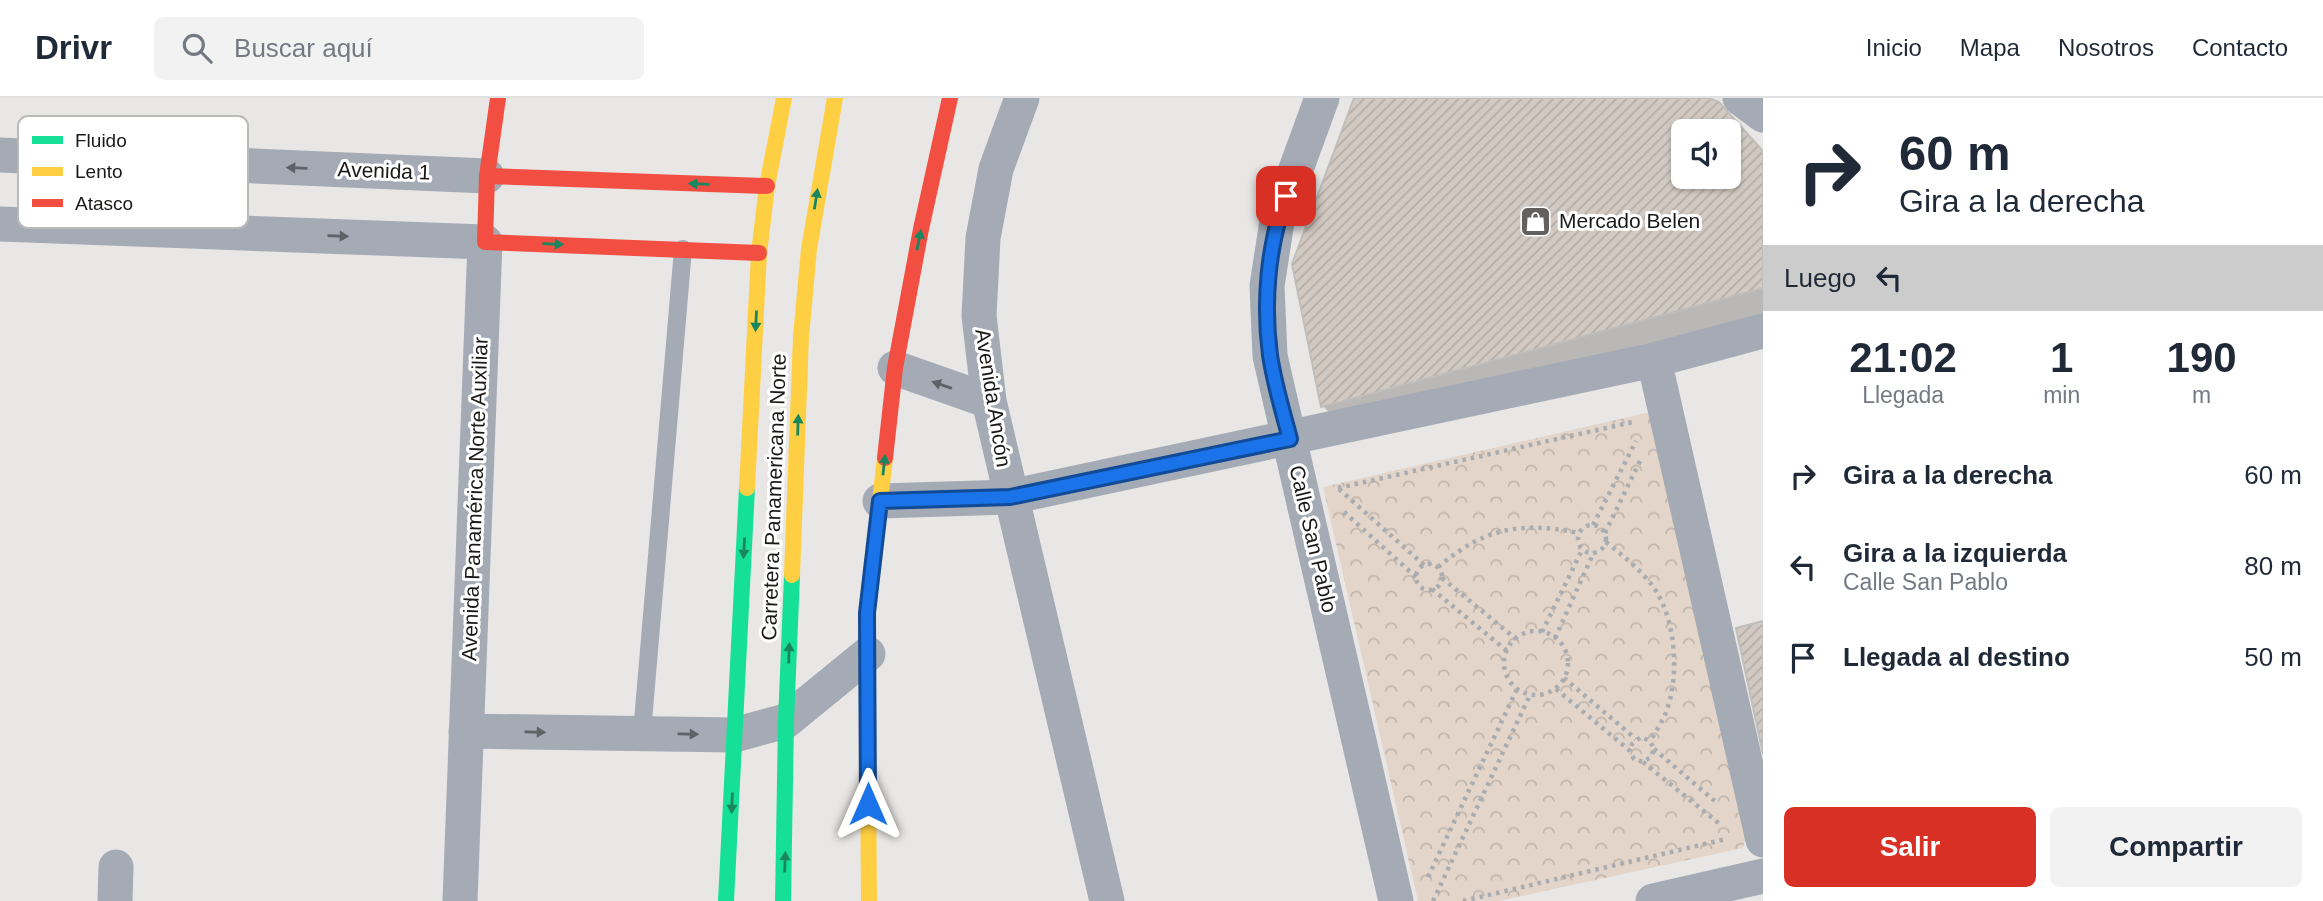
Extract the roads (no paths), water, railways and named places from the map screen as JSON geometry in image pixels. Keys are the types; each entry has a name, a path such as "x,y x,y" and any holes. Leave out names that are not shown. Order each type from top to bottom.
{"main road":[{"name":"Avenida Panamérica Norte Auxiliar","path":"485,242 487,176 498,98"},
{"name":"Carretera Panamericana Norte","path":"726,901 759,253 767,186 783,98"},
{"name":"Carretera Panamericana Norte","path":"783,901 786,721 801,337 809,249 835,98"},
{"path":"869,901 867,613 895,368 921,229 950,98"},
{"name":"Avenida 1","path":"487,176 767,186"},
{"path":"485,242 759,253"}],"street":[{"name":"Avenida Ancón","path":"1022,98 996,169 983,238 979,316 989,401 1010,497 1107,901"},
{"name":"Calle San Pablo","path":"1322,98 1277,221 1267,286 1270,355 1396,901"},
{"path":"1740,98 1763,115"},
{"name":"Avenida 1","path":"0,155 18,156"},
{"name":"Avenida 1","path":"248,166 487,176"},
{"path":"0,224 18,225"},
{"path":"108,228 485,242"},
{"name":"Avenida Panamérica Norte Auxiliar","path":"460,901 485,242"},
{"path":"880,501 1010,497 1654,360 1763,331"},
{"path":"1654,360 1749,838"},
{"path":"895,368 989,401"},
{"path":"466,731 734,734 786,721 868,654"},
{"path":"1670,899 1763,876"}],"lane":[{"path":"642,733 682,249"}],"place":[{"name":"Mercado Belen","path":"1536,221"}]}
